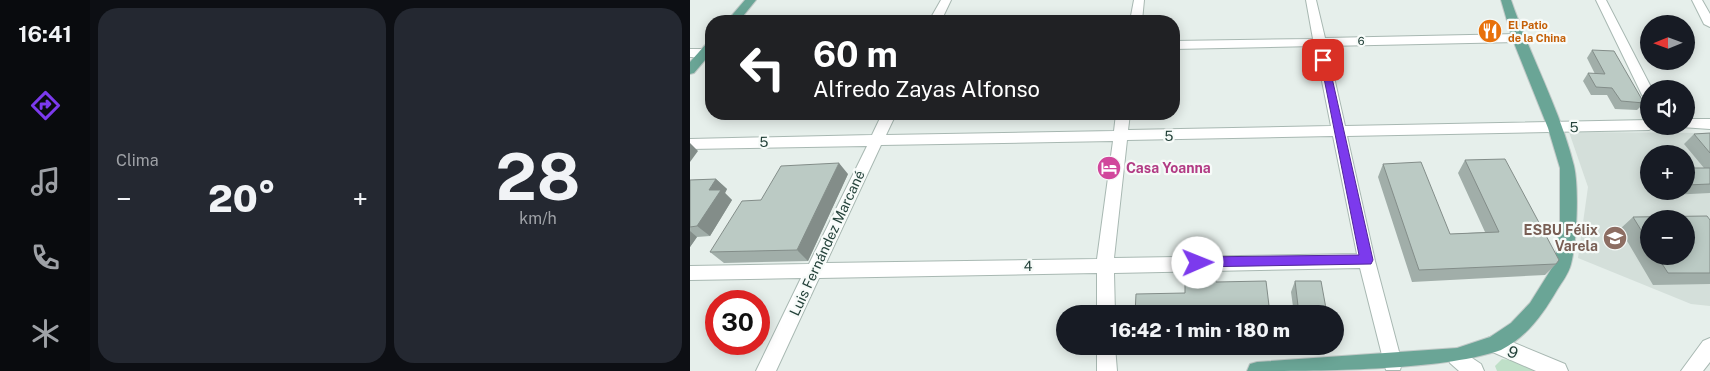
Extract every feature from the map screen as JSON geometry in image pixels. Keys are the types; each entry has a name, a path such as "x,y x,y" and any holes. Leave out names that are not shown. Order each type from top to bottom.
{"main road":[{"path":"738,15 751,0"},
{"path":"1257,371 1393,363 1457,357 1496,344 1517,329 1536,309 1563,265 1568,220 1567,168 1555,128 1518,38 1506,0"},
{"path":"690,70 705,55"}],"street":[{"path":"938,15 946,0"},
{"path":"1137,15 1139,0"},
{"path":"1311,0 1367,260 1393,363"},
{"path":"1601,0 1641,80"},
{"path":"1697,0 1710,24"},
{"name":"6","path":"1180,45 1518,38"},
{"path":"690,53 705,51"},
{"name":"Luis Fernández Marcané","path":"766,371 886,120"},
{"path":"1106,305 1105,264 1123,120"},
{"path":"1695,124 1710,124"},
{"name":"5","path":"690,144 1339,133 1640,125"},
{"name":"4","path":"690,273 1367,260"},
{"name":"9","path":"1496,344 1558,371"},
{"path":"1691,371 1710,348"},
{"path":"1106,355 1107,371"},
{"path":"1457,357 1474,371"}],"shaded area":[{"name":"ESBU Félix Varela","path":"1569,132 1640,133 1640,135 1695,135 1695,133 1710,133 1710,306 1691,304 1578,258 1588,187"}],"green space":[{"path":"1502,359 1523,362 1543,371 1497,371 1495,366"}],"building":[{"path":"1592,50 1614,51 1640,96 1640,103 1621,101 1612,88 1596,87 1588,73 1605,74"},
{"path":"1710,133 1710,153 1695,135"},
{"path":"1505,159 1559,260 1556,264 1419,270 1383,164 1421,162 1450,234 1499,232 1465,160"},
{"path":"839,163 797,250 710,252 742,201 761,200 781,166"},
{"path":"1695,168 1710,168 1710,184 1695,185"},
{"path":"716,179 709,190 721,190 697,226 690,227 690,180"},
{"path":"1695,216 1707,216 1710,220 1710,273 1668,273 1663,265 1695,265"},
{"path":"1633,217 1640,217 1640,228"},
{"path":"1215,268 1216,282 1266,281 1269,305 1135,305 1136,294 1185,293 1185,269"},
{"path":"1295,281 1321,281 1325,305 1298,305"}],"place":[{"name":"El Patio de la China","path":"1490,31"},
{"name":"Casa Yoanna","path":"1109,168"},
{"name":"ESBU Félix Varela","path":"1615,238"}],"route":[{"path":"1198,263 1367,260 1323,60"}]}
